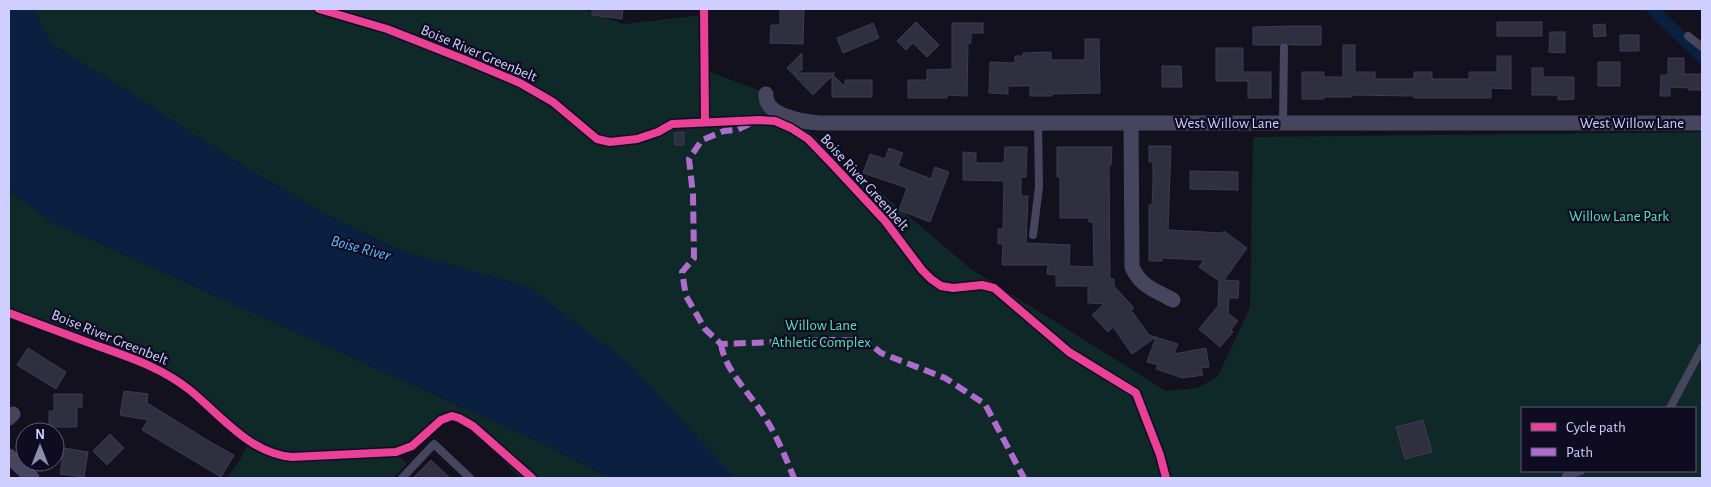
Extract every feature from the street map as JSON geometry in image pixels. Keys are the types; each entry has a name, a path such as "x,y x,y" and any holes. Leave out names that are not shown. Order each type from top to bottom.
{"street":[{"name":"West Willow Lane","path":"766,94 765,100 769,106 788,118 820,123 1702,123"},
{"path":"1131,123 1132,267 1136,278 1173,300"},
{"path":"9,456 32,478"}],"lane":[{"path":"1688,36 1702,47"},
{"path":"1283,123 1284,47"},
{"path":"1033,235 1039,187 1038,123"},
{"path":"1671,407 1702,348"},
{"path":"402,478 434,444 470,478"},
{"path":"1566,476 1578,472"}],"green space":[{"path":"33,9 582,9 624,24 703,15 705,70 761,91 971,269 1166,391 1198,388 1218,376 1250,307 1253,137 1702,132 1702,478 735,478 529,287 404,252 327,215 235,161 129,92 52,45"},
{"path":"9,191 52,222 546,445 611,478 520,478 506,464 504,454 473,426 452,416 441,420 417,443 396,452 292,457 263,449 237,432 181,383 159,370 9,313"},
{"path":"247,446 284,461 399,456 407,464 393,478 227,478"}],"water":[{"name":"Boise River","path":"9,9 33,9 52,45 129,92 235,161 327,215 404,252 529,287 632,366 735,478 611,478 546,445 52,222 9,191"}],"building":[{"path":"592,9 623,9 622,19 592,15"},
{"path":"780,9 804,9 803,44 770,43 771,25 780,25"},
{"path":"916,22 939,45 927,57 913,43 906,50 897,41"},
{"path":"1497,22 1542,22 1542,36 1497,36"},
{"path":"873,23 879,38 843,53 837,38"},
{"path":"952,23 983,23 983,33 971,33 971,43 968,43 967,96 947,95 947,98 908,98 908,80 927,80 927,70 952,69"},
{"path":"1605,24 1606,36 1594,37 1593,25"},
{"path":"1321,26 1321,45 1290,45 1284,41 1279,45 1253,45 1253,27"},
{"path":"1550,32 1565,32 1565,53 1549,52"},
{"path":"1620,35 1639,35 1639,51 1620,51"},
{"path":"1085,39 1099,39 1100,93 1030,96 1030,86 1008,86 1008,94 989,93 990,62 1015,63 1015,56 1023,56 1023,53 1051,52 1051,60 1085,60"},
{"path":"1343,45 1355,45 1355,72 1375,72 1375,79 1414,79 1414,72 1432,72 1432,79 1469,79 1469,72 1497,72 1497,56 1511,56 1511,89 1491,88 1491,98 1414,98 1414,96 1351,95 1351,97 1302,99 1302,72 1324,72 1324,77 1343,77"},
{"path":"1216,48 1243,48 1243,72 1271,72 1271,98 1248,98 1248,81 1216,81"},
{"path":"802,53 802,70 794,73 835,73 833,75 845,87 845,80 872,80 872,97 832,97 832,76 813,95 787,68"},
{"path":"1668,58 1684,58 1684,74 1702,74 1702,90 1670,87 1670,96 1660,96 1661,75 1668,75"},
{"path":"1598,62 1620,62 1620,86 1598,86"},
{"path":"1162,66 1181,66 1182,87 1162,87"},
{"path":"1532,68 1543,68 1543,77 1574,77 1574,99 1558,100 1558,95 1532,95"},
{"path":"684,132 684,145 675,145 674,133"},
{"path":"1149,146 1171,146 1168,230 1223,233 1224,231 1247,248 1224,280 1239,281 1238,298 1229,298 1228,313 1238,321 1231,330 1233,332 1220,347 1199,329 1218,306 1219,281 1199,267 1204,260 1162,258 1162,261 1149,261 1149,205 1152,205 1153,162 1149,162"},
{"path":"1005,147 1027,147 1026,177 1021,177 1021,196 1028,196 1026,243 1070,245 1069,266 1094,267 1093,222 1089,222 1089,218 1060,218 1060,177 1057,177 1057,147 1112,147 1111,165 1109,165 1110,279 1114,279 1114,286 1134,308 1131,310 1149,335 1156,337 1132,354 1113,327 1108,332 1092,315 1104,304 1088,303 1088,286 1056,286 1056,275 1047,274 1048,265 1002,265 1003,244 998,244 998,229 1003,229 1004,181 963,180 963,152 976,153 976,163 1004,163"},
{"path":"889,148 903,153 898,166 931,179 935,167 949,172 930,222 899,210 907,188 863,173 870,154 885,159"},
{"path":"1190,171 1238,172 1238,190 1190,189"},
{"path":"1156,337 1178,344 1174,354 1206,348 1209,367 1201,368 1203,375 1183,378 1156,369 1158,365 1147,362"},
{"path":"28,348 66,372 56,389 17,365"},
{"path":"124,391 148,394 147,403 234,455 221,477 142,430 148,420 120,415"},
{"path":"54,394 82,394 82,407 77,407 77,427 65,427 65,422 49,422 49,411 54,411"},
{"path":"1423,420 1432,452 1405,459 1396,427"},
{"path":"110,434 124,448 107,465 93,451"},
{"path":"65,448 88,452 84,477 60,474 60,472 65,472"},
{"path":"431,460 450,478 413,478"}],"waterway":[{"path":"1652,9 1702,57"}],"marked path":[{"path":"749,124 737,130 724,131 702,140 689,159 693,195 694,258 682,272 686,296 705,329 721,344 832,340 867,341 881,353 945,378 985,404 1024,478"},
{"path":"721,344 727,363 773,431 794,478"}],"cycle path":[{"name":"Boise River Greenbelt","path":"319,9 387,29 520,83 553,102 597,139 610,142 637,139 658,132 672,124 759,120 775,121 791,128 808,139 885,221 931,279 941,286 953,288 982,285 994,288 1069,352 1136,393 1160,455 1166,478"},
{"path":"704,9 705,122"},
{"name":"Boise River Greenbelt","path":"9,313 133,359 169,376 191,391 237,432 263,449 277,454 292,457 396,452 412,446 441,420 452,416 473,426 532,478"}],"park label":[{"name":"Willow Lane Park","path":"1619,216"},
{"name":"Willow Lane Athletic Complex","path":"821,334"}]}
